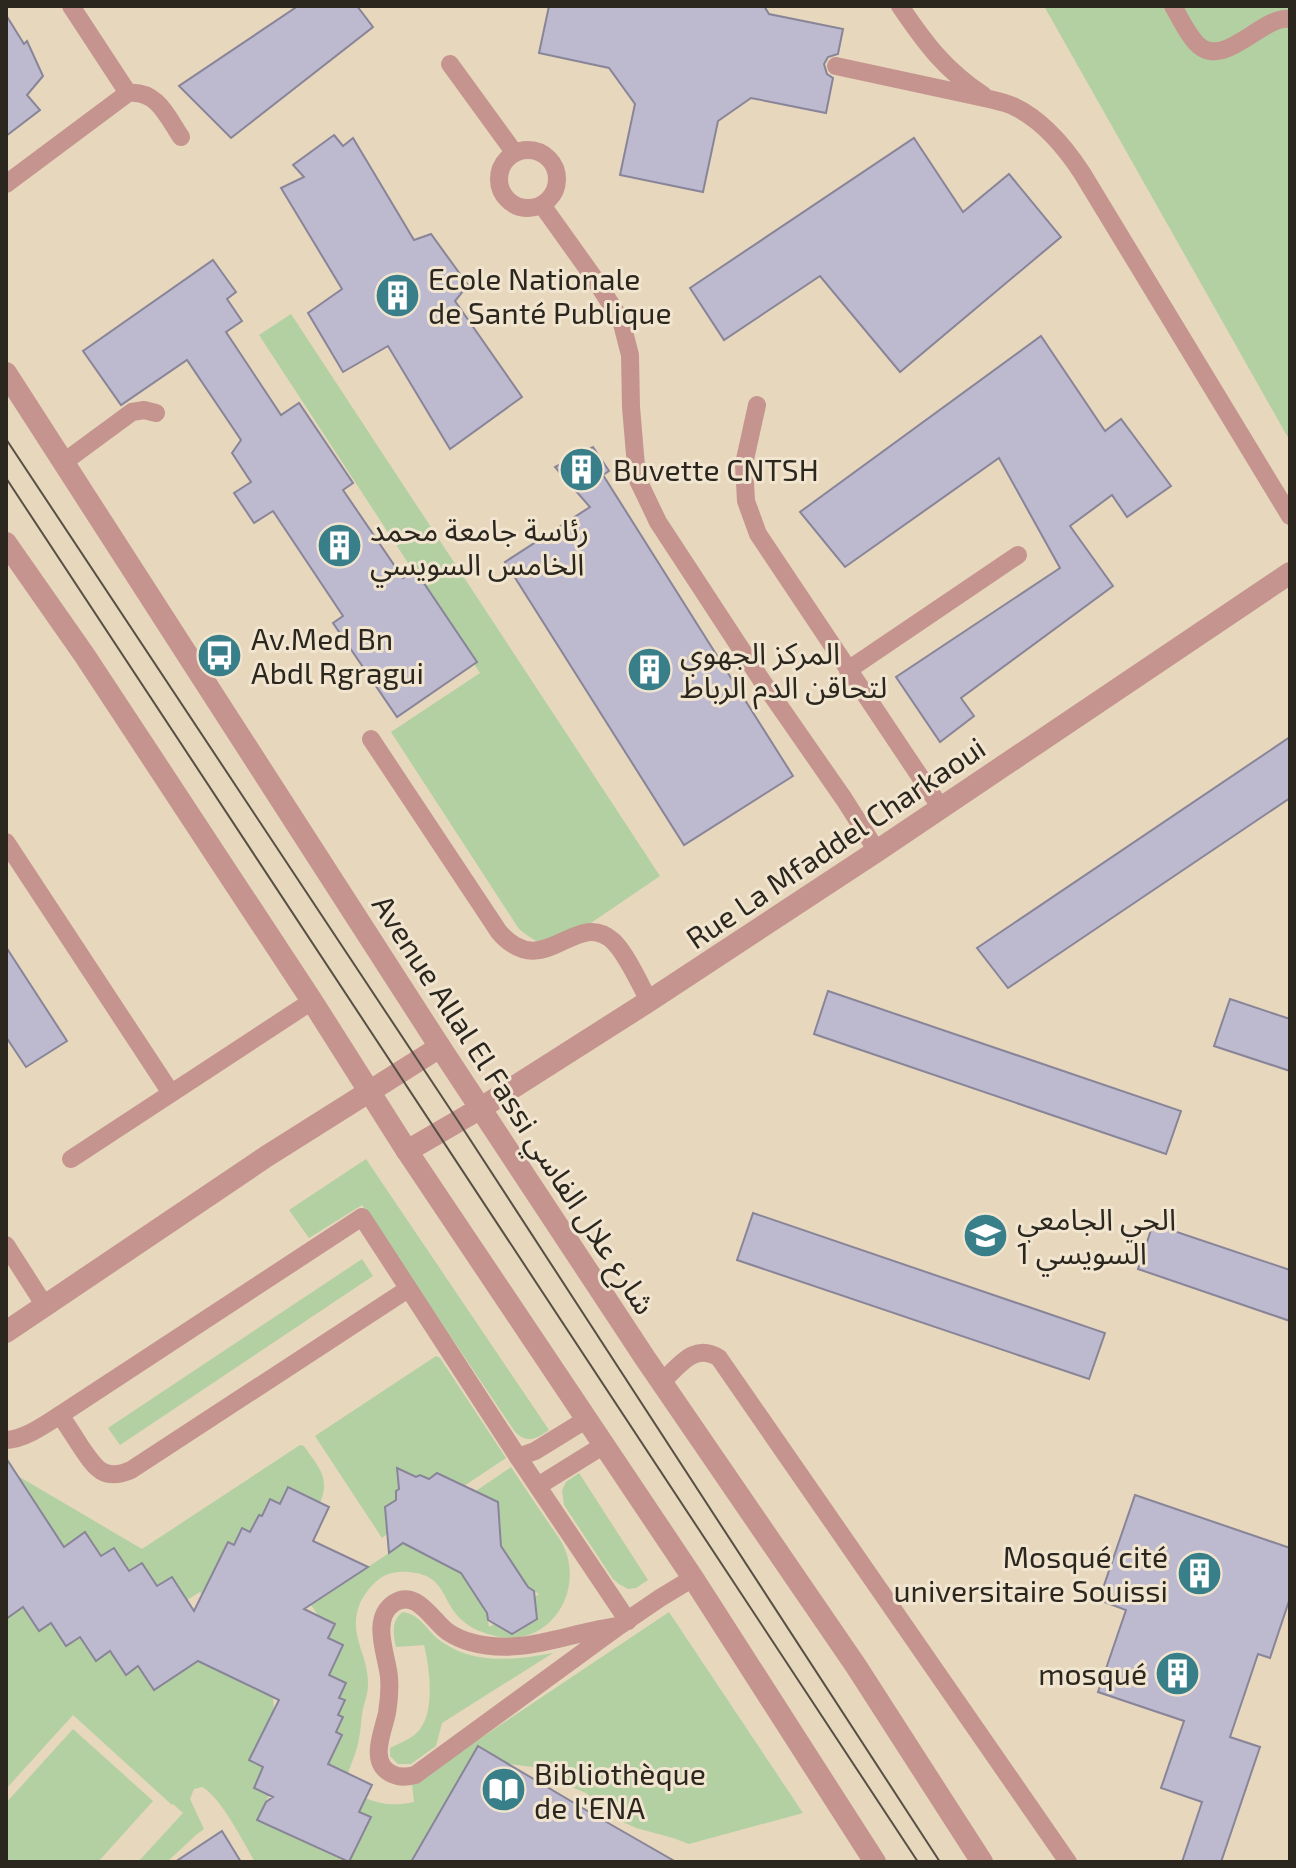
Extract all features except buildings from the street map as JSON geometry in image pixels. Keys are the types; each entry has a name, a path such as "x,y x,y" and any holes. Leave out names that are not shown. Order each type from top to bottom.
{"street":[{"name":"Avenue Allal El Fassi شارع علال الفاسي","path":"6,373 440,1047 662,1382 856,1666 982,1862"},
{"path":"6,543 85,656 407,1151 693,1578 875,1862"},
{"name":"Rue La Mfaddel Charkaoui","path":"407,1151 481,1108 649,1001 1290,573"},
{"path":"6,1332 267,1156 440,1047"}],"lane":[{"path":"71,6 128,93"},
{"path":"900,6 941,61 989,99"},
{"path":"1173,6 1197,44 1212,51 1231,47 1276,20 1290,19"},
{"path":"450,64 514,152"},
{"path":"836,66 1013,106 1052,135 1069,153 1290,516"},
{"path":"6,184 128,93 147,94 155,99 181,137"},
{"path":"537,150 547,155 554,164 556,187 542,205 527,209 512,204 502,193 498,178 503,162 514,152 537,150"},
{"path":"542,205 621,320 630,355 637,478 658,522 877,851"},
{"path":"757,405 744,464 746,501 758,534 941,808"},
{"path":"64,462 132,412 144,410 156,413"},
{"path":"848,670 1018,555"},
{"path":"371,739 508,942 532,952 545,950 588,932 600,934 611,939 619,948 649,1001"},
{"path":"6,842 171,1093"},
{"path":"71,1159 312,1001"},
{"path":"6,1440 14,1440 60,1415 362,1217 538,1486 623,1624"},
{"path":"6,1245 45,1306"},
{"path":"60,1415 93,1466 111,1475 122,1474 408,1289"},
{"path":"662,1382 693,1355 707,1353 719,1358 1068,1862"},
{"path":"518,1457 535,1451 587,1419"},
{"path":"538,1486 604,1445"},
{"path":"623,1624 519,1648 495,1647 468,1642 448,1632 424,1606 413,1601 401,1600 392,1604 383,1617 381,1635 390,1689 379,1747 379,1759 385,1770 394,1775 415,1775 623,1624 693,1578"}],"shaded area":[{"path":"6,6 1290,6 1290,1862 6,1862"}],"green space":[{"path":"1044,6 1290,6 1290,441"},
{"path":"291,314 660,876 560,944 538,941 519,929 391,732 480,673 259,335"},
{"path":"366,1159 549,1430 528,1439 515,1432 362,1205 309,1238 289,1210"},
{"path":"362,1259 373,1276 120,1445 108,1428"},
{"path":"436,1356 506,1458 464,1486 437,1473 429,1479 398,1469 399,1489 396,1500 385,1507 387,1534 382,1538 315,1436"},
{"path":"300,1445 304,1446 321,1473 324,1486 320,1503 280,1504 270,1500 250,1532 234,1545 227,1542 220,1559 256,1576 216,1615 200,1592 187,1600 172,1577 157,1586 142,1563 129,1571 114,1548 101,1556 85,1532 57,1551 37,1505 6,1465 18,1476 142,1549"},
{"path":"511,1467 559,1538 567,1556 570,1575 560,1610 549,1623 534,1633 516,1638 495,1636 463,1621 429,1578 404,1572 382,1577 366,1593 357,1614 357,1635 368,1685 356,1752 348,1773 324,1762 342,1735 336,1732 342,1717 338,1715 345,1700 339,1698 346,1683 329,1675 343,1645 328,1638 335,1624 318,1615 311,1605 419,1533 428,1556 472,1579 467,1582 487,1613 489,1627 494,1624 513,1635 537,1619 534,1597 539,1594 528,1587 470,1495"},
{"path":"579,1473 648,1580 636,1588 628,1589 613,1579 564,1505 562,1490 566,1482"},
{"path":"23,1607 38,1631 51,1623 66,1646 80,1637 96,1660 110,1651 125,1674 138,1666 198,1661 273,1697 276,1740 262,1733 249,1760 263,1767 254,1788 269,1795 257,1820 346,1862 255,1862 224,1810 202,1787 194,1789 190,1799 204,1829 167,1862 138,1862 183,1813 73,1715 6,1789 6,1608 11,1615"},
{"path":"403,1612 420,1620 442,1642 468,1654 510,1659 553,1653 442,1723 436,1746 411,1764 398,1764 390,1756 390,1748 410,1738 421,1728 430,1694 424,1645 396,1647 395,1623"},
{"path":"669,1612 803,1813 689,1844 623,1822 586,1793 547,1780 533,1767 509,1764 411,1862 349,1862 370,1817 359,1812 365,1798 389,1804 414,1802 412,1784"},
{"path":"73,1729 153,1801 98,1862 6,1862 6,1803"}],"tram line":[{"path":"6,439 458,1121 940,1862"},
{"path":"6,478 918,1862"}],"place":[{"name":"Ecole Nationale de Santé Publique","path":"397,295"},
{"name":"Buvette CNTSH","path":"582,469"},
{"name":"رئاسة جامعة محمد الخامس السويسي","path":"339,546"},
{"name":"Av.Med Bn Abdl Rgragui","path":"220,655"},
{"name":"المركز الجهوي لتحاقن الدم الرباط","path":"649,669"},
{"name":"الحي الجامعي السويسي 1","path":"986,1235"},
{"name":"Mosqué cité universitaire Souissi","path":"1199,1573"},
{"name":"mosqué","path":"1178,1673"},
{"name":"Bibliothèque de l'ENA","path":"503,1790"}]}
